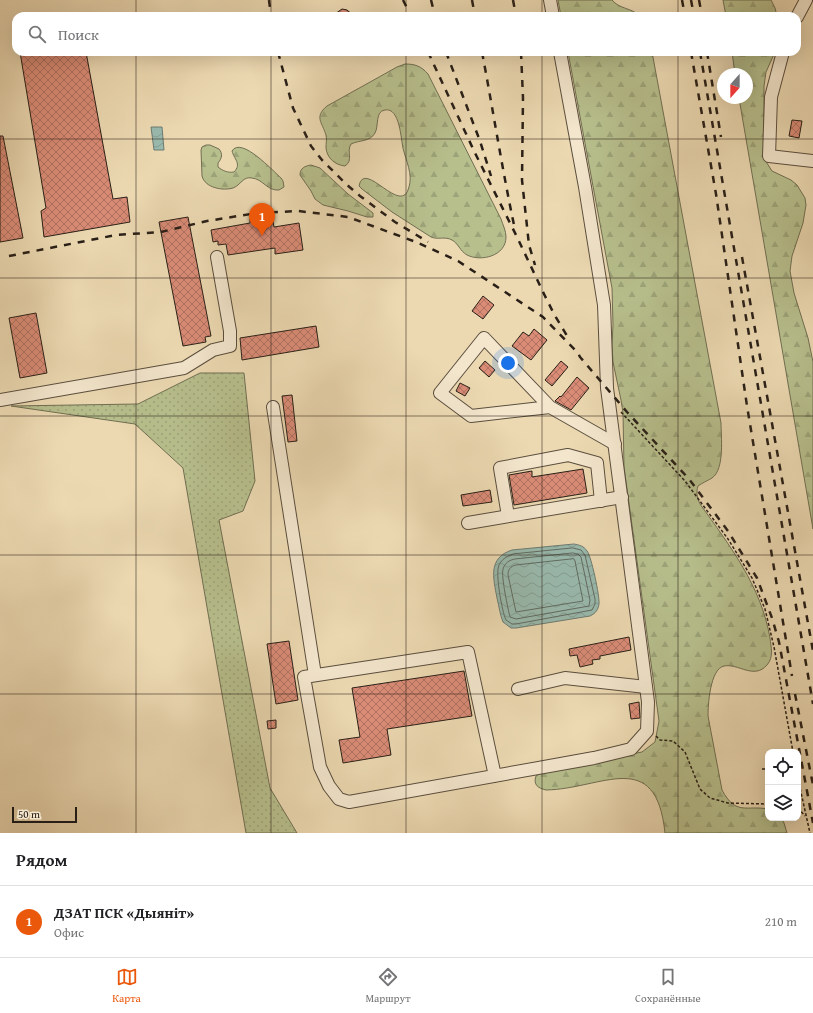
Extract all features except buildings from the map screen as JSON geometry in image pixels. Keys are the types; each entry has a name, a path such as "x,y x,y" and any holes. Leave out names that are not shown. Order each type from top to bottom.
{"street":[{"path":"550,0 552,12"},
{"path":"800,12 806,0"},
{"path":"495,776 468,652 304,676 320,767 329,786 339,799 349,802 495,776 594,758 631,749 647,731 648,702 609,399 604,304 585,187 561,56"},
{"path":"783,56 771,97 769,156 813,161"},
{"path":"0,400 184,368 213,350 230,346 230,332 217,257"},
{"path":"550,407 471,416 440,393 484,338 550,407 615,444"},
{"path":"273,407 315,675"},
{"path":"508,516 500,468 568,455 597,463 601,501"},
{"path":"468,523 622,498"},
{"path":"518,688 565,678 646,687"}],"path":[{"path":"609,399 684,481 728,538 752,578 765,609 774,647 792,749"},
{"path":"647,731 660,740 673,741 685,752 700,789 710,798 728,803 765,804"},
{"path":"799,785 810,833"},
{"path":"801,811 806,817"}],"green space":[{"path":"558,0 612,0 618,5 635,12 560,12"},
{"path":"723,0 771,0 776,12 725,12"},
{"path":"569,56 653,56 721,423 722,444 719,467 716,474 712,478 698,486 698,497 700,504 733,551 752,584 766,619 771,648 771,659 762,669 751,671 724,666 719,669 713,680 711,688 708,716 722,790 727,798 732,803 742,808 765,809 765,821 783,821 787,833 665,833 660,806 650,789 638,781 623,778 567,788 546,790 537,786 535,782 536,776 542,772 642,752 655,742 659,721 624,467 623,413 613,362 612,288"},
{"path":"733,56 773,56 766,72 764,86 765,160 772,171 791,180 797,185 805,198 806,205 803,223 792,256 790,271 794,293 808,338 813,362 813,529 740,104 753,104 753,68 734,68"},
{"path":"405,64 418,66 428,74 501,219 506,235 505,244 502,249 492,256 479,258 473,257 467,255 452,240 447,238 431,237 392,212 359,186 362,179 368,179 391,193 399,196 405,195 409,187 410,172 403,148 399,125 394,114 390,110 382,111 378,116 376,130 373,136 351,144 349,150 350,159 348,164 345,166 335,163 328,155 326,148 326,135 320,120 323,110 327,106"},
{"path":"206,145 219,149 222,156 218,163 218,167 224,171 230,172 234,172 237,166 237,162 232,151 236,148 242,148 249,151 257,156 281,178 284,187 279,190 271,189 259,180 249,178 244,179 238,185 229,189 220,189 210,186 202,176 201,150 202,147"},
{"path":"311,165 320,168 348,194 373,213 373,217 367,217 323,205 315,199 300,175 303,168"},
{"path":"200,373 244,373 255,481 243,511 219,520 270,788 297,833 246,833 183,468 135,424 11,406 138,404"}],"water":[{"path":"151,127 162,127 164,150 154,150"},
{"path":"574,544 580,545 589,554 599,600 597,610 590,616 516,628 511,628 503,622 494,583 494,569 499,558 504,553 512,550"}],"railway":[{"path":"269,0 270,12"},
{"path":"403,0 409,12"},
{"path":"431,0 434,12"},
{"path":"472,0 474,12"},
{"path":"513,0 515,12"},
{"path":"682,0 684,12"},
{"path":"691,0 693,12"},
{"path":"699,0 701,12"},
{"path":"279,56 293,108 311,146 322,160 360,196 395,222 428,242"},
{"path":"430,56 475,153 544,294 569,339"},
{"path":"448,56 480,141 491,176"},
{"path":"483,56 514,225"},
{"path":"521,56 523,98 522,180 529,245 535,265"},
{"path":"692,56 716,194 747,406 792,676"},
{"path":"701,56 813,704"},
{"path":"708,56 721,137"},
{"path":"9,256 116,235 161,232 207,221 257,213 298,211 348,217 416,242 458,261 543,317 578,353 627,412 689,479 728,531 757,578 779,642 813,823"},
{"path":"742,257 813,651"},
{"path":"795,694 813,785"}],"place":[{"name":"ДЗАТ ПСК «Дыяніт»","path":"262,236"}]}
